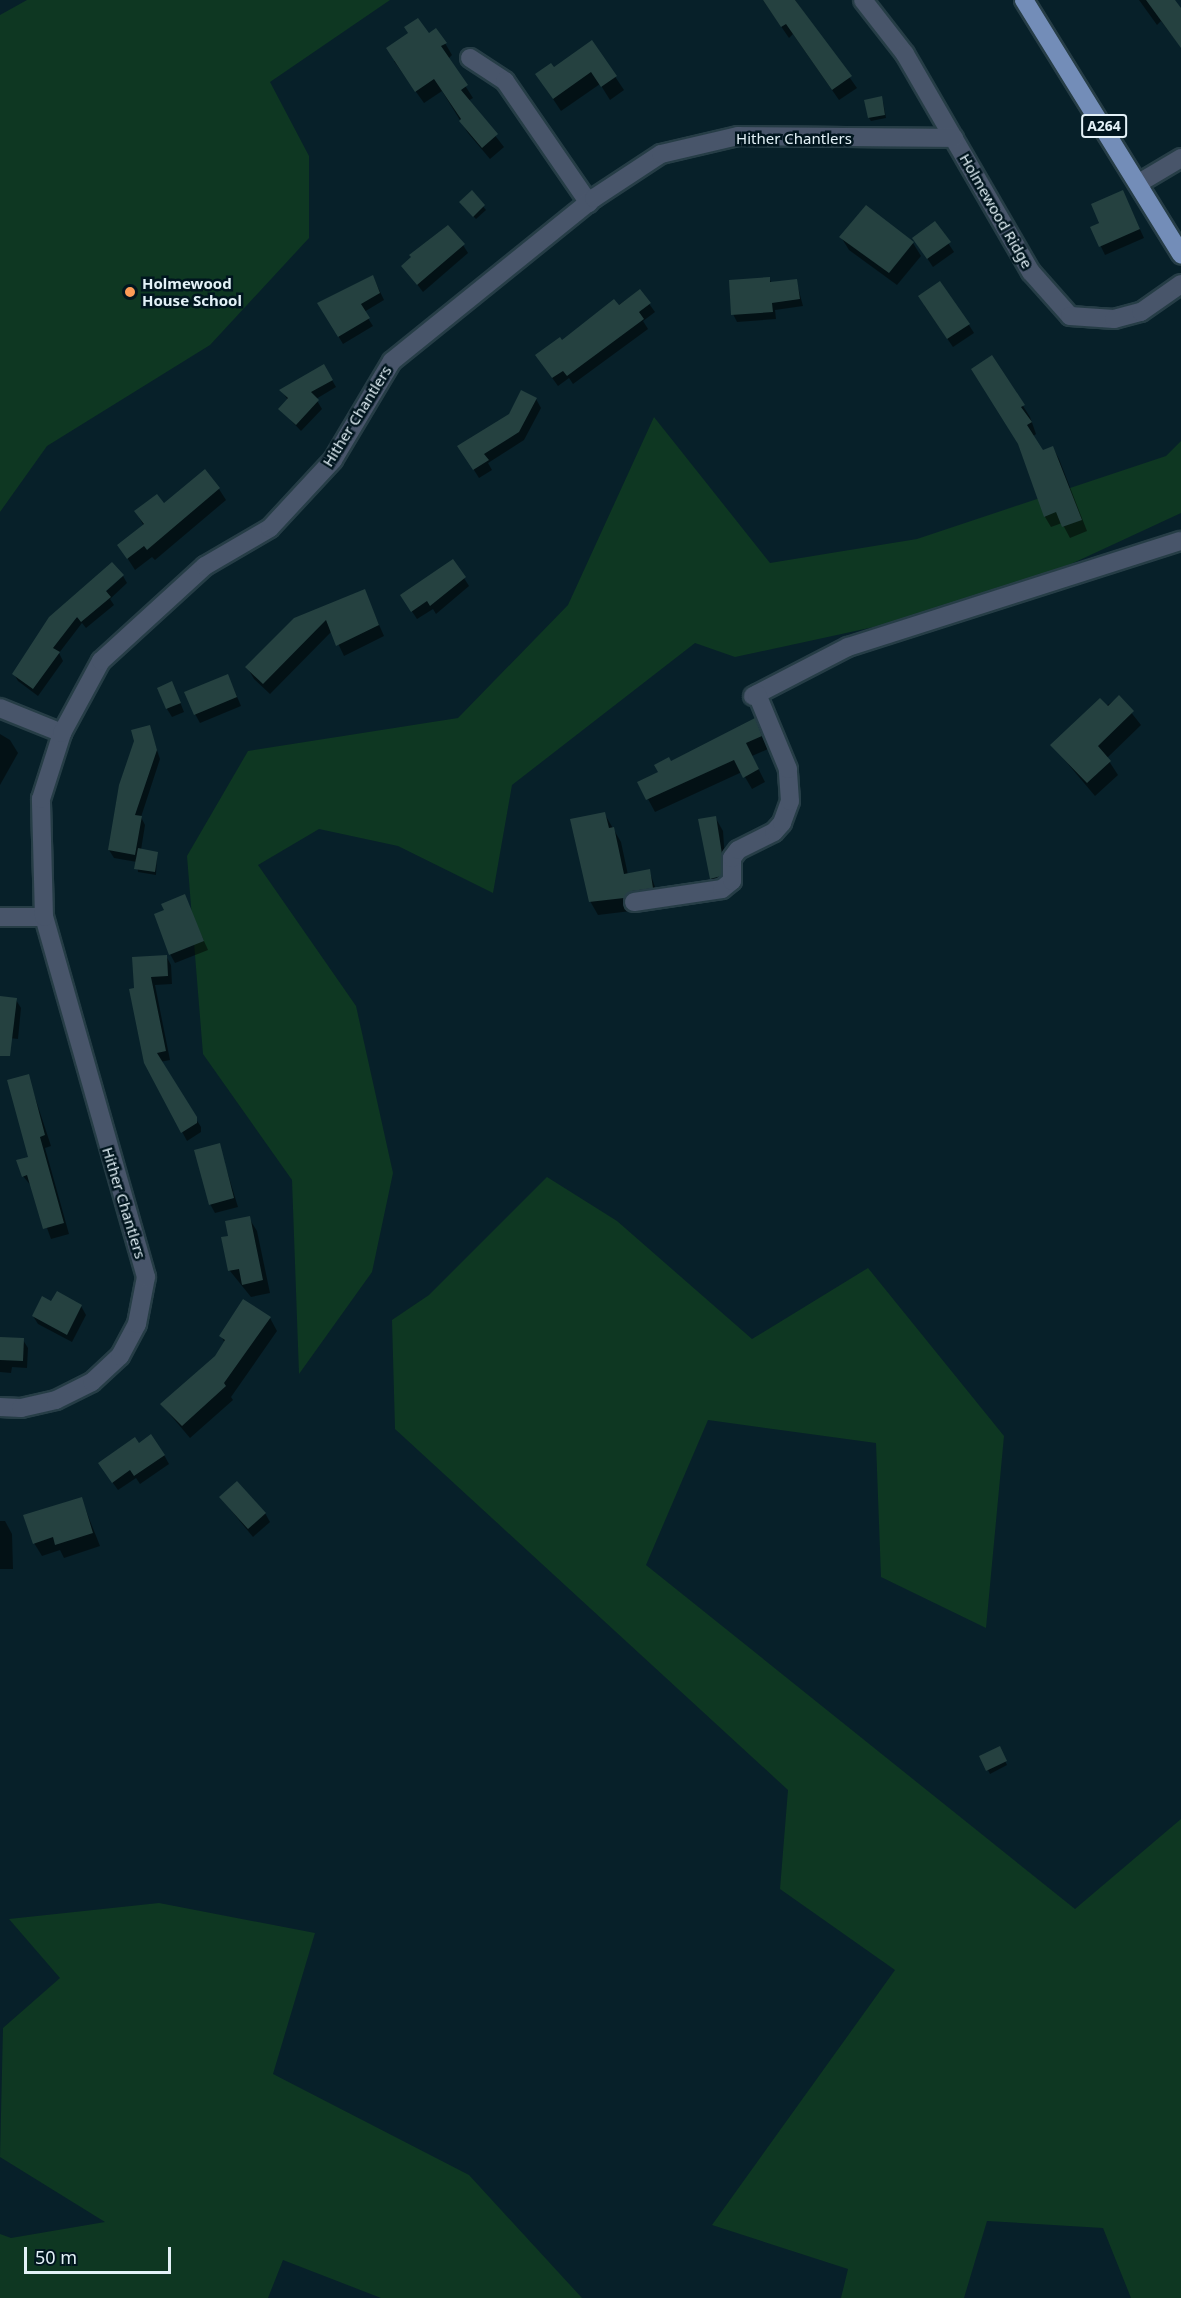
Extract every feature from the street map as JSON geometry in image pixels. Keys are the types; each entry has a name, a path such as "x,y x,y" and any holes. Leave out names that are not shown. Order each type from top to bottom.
{"main road":[{"name":"A264","path":"1024,0 1181,254"}],"street":[{"name":"Holmewood Ridge","path":"863,0 905,54 1031,272 1070,316 1114,319 1140,312 1181,284"},
{"path":"470,58 505,81 589,203"},
{"name":"Hither Chantlers","path":"0,1407 21,1408 56,1400 92,1382 120,1356 137,1324 147,1276 44,917 41,799 62,733 101,661 205,566 270,528 333,460 392,361 589,203 661,154 738,136 954,138"},
{"path":"1139,183 1181,158"},
{"path":"634,902 722,889 732,881 732,858 738,850 774,832 782,823 790,801 788,769 755,695 848,647 1181,541"},
{"path":"0,708 62,733"},
{"path":"0,917 44,917"}],"green space":[{"name":"Holmewood House School","path":"27,0 390,0 270,82 309,156 309,238 210,345 47,446 0,512 0,15"},
{"path":"654,417 770,563 917,539 1166,456 1181,441 1181,513 989,602 735,657 695,643 512,785 493,893 398,846 319,829 258,865 356,1006 393,1173 372,1272 299,1374 292,1180 203,1054 187,856 248,751 458,718 568,605"},
{"path":"547,1177 617,1221 752,1339 868,1268 1004,1436 986,1628 881,1577 876,1443 708,1420 646,1565 1075,1909 1181,1819 1181,2298 1131,2298 1103,2228 987,2221 964,2298 841,2298 848,2269 712,2225 895,1970 780,1889 788,1790 395,1429 392,1320 429,1295"},
{"path":"159,1903 315,1933 273,2074 469,2175 582,2298 381,2298 283,2260 268,2298 0,2298 0,2234 11,2238 105,2222 0,2157 3,2028 60,1978 9,1919"}],"building":[{"path":"763,0 795,0 852,76 832,90 786,24 781,27"},
{"path":"1146,0 1175,0 1181,8 1181,48"},
{"path":"418,18 429,33 436,28 447,43 441,46 468,85 461,90 498,134 482,148 459,121 461,119 434,79 415,92 386,48 408,33 404,27"},
{"path":"592,40 617,76 601,87 591,72 553,99 535,74 551,63 554,67"},
{"path":"882,96 885,115 868,118 864,100"},
{"path":"472,190 485,205 473,217 459,202"},
{"path":"1123,190 1140,229 1099,247 1090,227 1099,223 1091,204"},
{"path":"866,205 914,242 889,273 839,237"},
{"path":"935,221 951,242 927,259 912,238"},
{"path":"448,225 465,244 417,285 401,266 411,257 409,255"},
{"path":"373,275 380,293 361,304 370,318 338,337 317,303"},
{"path":"770,277 770,282 797,279 800,299 772,303 773,312 731,315 729,280"},
{"path":"940,281 970,324 947,339 918,296"},
{"path":"640,289 651,303 639,312 644,319 567,376 563,371 552,378 535,355 560,337 562,340 614,299 619,305"},
{"path":"992,355 1025,405 1021,407 1032,422 1027,425 1043,450 1053,446 1082,520 1062,527 1056,512 1044,517 1018,444 971,369"},
{"path":"324,364 333,380 311,392 319,400 296,425 278,409 288,398 279,390"},
{"path":"521,390 537,398 519,432 484,454 489,460 473,470 457,446 509,414"},
{"path":"205,469 220,488 147,550 144,546 127,559 117,545 144,524 134,511 157,494 164,503"},
{"path":"453,559 466,577 430,606 427,601 411,612 400,595"},
{"path":"112,562 124,575 106,591 111,597 81,622 77,617 53,648 60,652 33,689 12,674 49,617"},
{"path":"365,589 379,625 336,646 326,620 263,684 245,667 294,618"},
{"path":"228,674 237,697 194,715 184,692"},
{"path":"172,681 181,703 166,709 157,688"},
{"path":"1119,695 1134,711 1098,746 1111,761 1087,783 1050,745 1100,698 1108,706"},
{"path":"755,718 762,736 746,743 759,769 743,778 734,760 646,800 637,782 658,772 654,765 669,757 671,761"},
{"path":"150,725 157,750 135,815 142,816 135,855 108,850 119,785 134,741 131,730"},
{"path":"605,812 609,828 614,827 624,874 650,869 653,888 632,891 624,898 589,902 570,819"},
{"path":"716,816 722,854 721,876 710,879 698,819"},
{"path":"138,848 158,852 155,872 134,869"},
{"path":"185,894 204,941 169,955 154,914 164,910 161,904"},
{"path":"167,955 168,976 151,977 166,1051 157,1053 197,1117 197,1123 181,1133 144,1063 129,989 134,988 132,957"},
{"path":"0,996 17,998 10,1056 0,1056"},
{"path":"29,1074 45,1135 40,1137 64,1223 43,1229 27,1175 22,1177 16,1160 28,1157 7,1080"},
{"path":"220,1143 234,1198 209,1205 194,1150"},
{"path":"250,1216 263,1280 242,1285 239,1269 228,1271 221,1237 228,1236 225,1221"},
{"path":"57,1291 82,1305 67,1335 32,1316 42,1296 51,1301"},
{"path":"243,1299 271,1317 224,1383 226,1386 182,1426 160,1404 215,1356 225,1340 219,1336"},
{"path":"0,1337 24,1338 23,1361 0,1360"},
{"path":"151,1434 165,1455 134,1476 130,1470 112,1483 98,1463 135,1437 139,1443"},
{"path":"237,1481 266,1513 248,1529 219,1497"},
{"path":"82,1497 93,1533 55,1545 53,1537 33,1544 23,1515"},
{"path":"1000,1746 1007,1761 986,1771 979,1756"}],"place":[{"name":"Holmewood House School","path":"130,292"}]}
